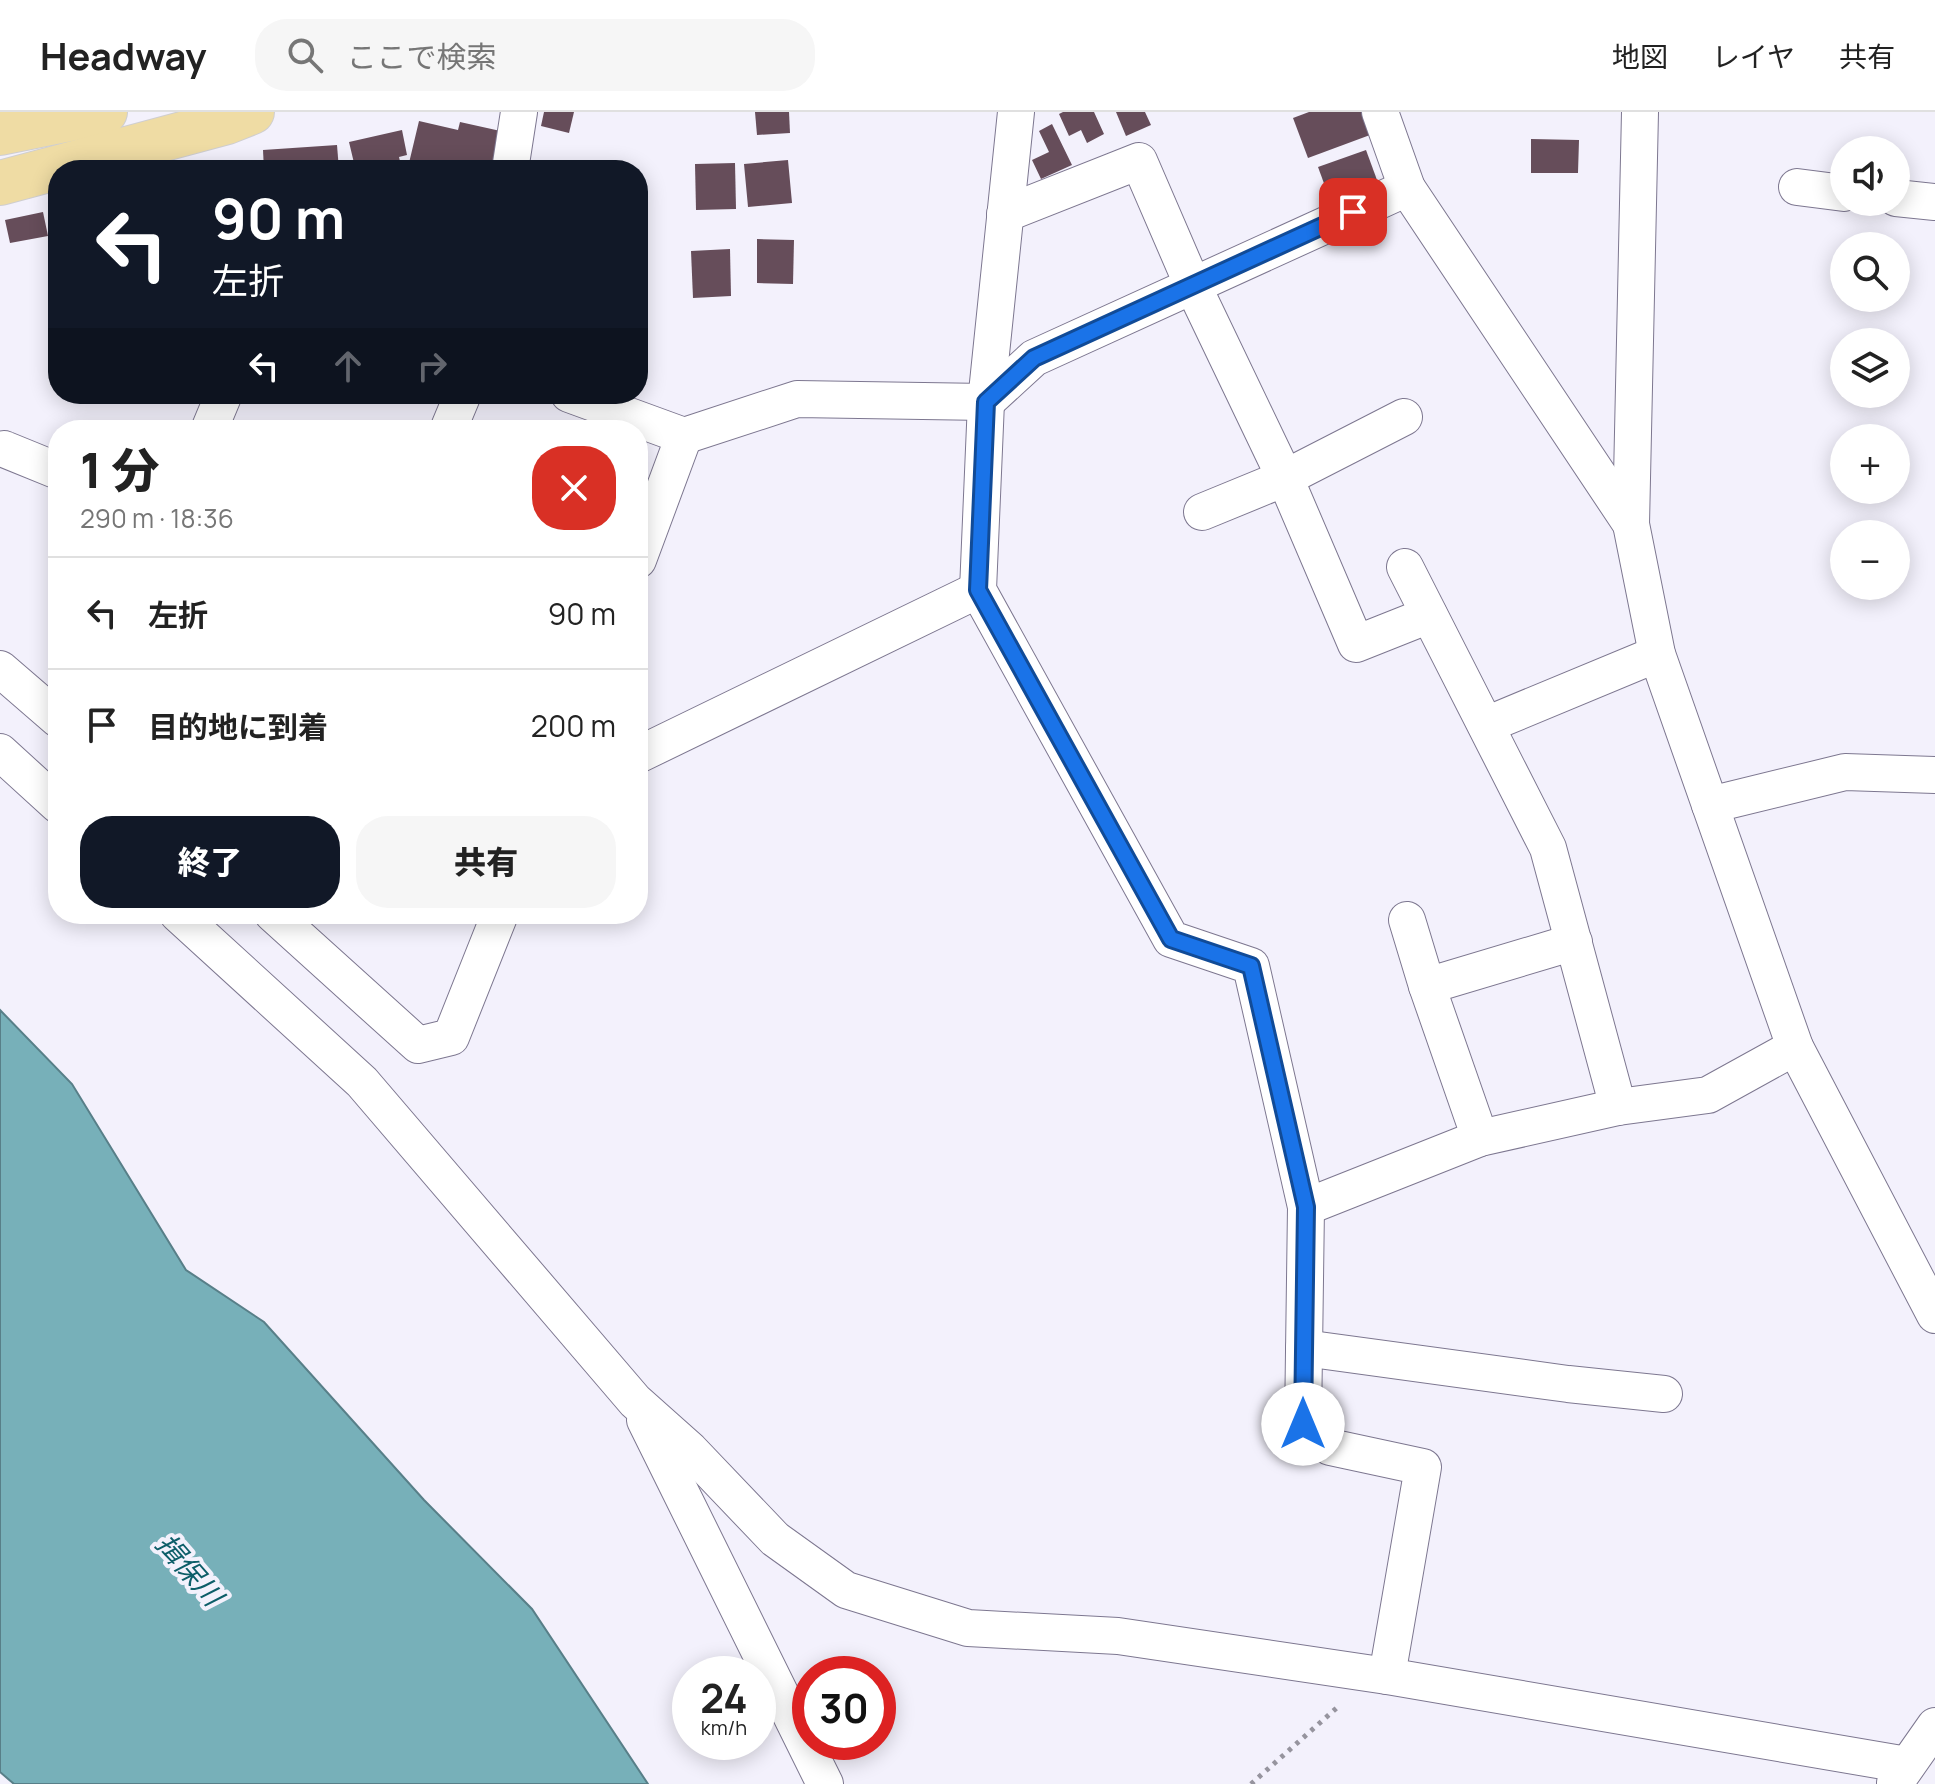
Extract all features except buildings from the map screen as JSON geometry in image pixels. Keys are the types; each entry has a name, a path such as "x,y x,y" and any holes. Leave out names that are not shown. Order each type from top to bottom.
{"highway":[{"path":"25,124 105,112"},
{"path":"96,160 252,112"},
{"path":"0,183 48,173"}],"street":[{"path":"512,160 519,112"},
{"path":"1016,112 986,402 978,590 1171,939 1251,966 1306,1207 1303,1424 1330,1447 1423,1467 1387,1676"},
{"path":"1380,112 1407,188 1631,524"},
{"path":"1640,112 1631,524 1657,654 1795,1047 1935,1315"},
{"path":"1005,214 1139,161 1193,286 1285,478 1356,644 1429,615"},
{"path":"1797,187 1830,191"},
{"path":"648,423 684,436 797,399 986,402 1034,358 1407,188"},
{"path":"1910,199 1935,202"},
{"path":"596,404 640,420"},
{"path":"1202,512 1285,478 1404,417"},
{"path":"648,533 684,436"},
{"path":"4,449 48,467"},
{"path":"1405,567 1548,848 1618,1107"},
{"path":"648,750 978,590"},
{"path":"1486,725 1657,654"},
{"path":"0,669 48,710"},
{"path":"0,752 48,796"},
{"path":"1710,805 1845,772 1935,775"},
{"path":"1407,920 1480,1138"},
{"path":"189,924 362,1082 635,1401 690,1450 775,1539 846,1590 968,1628 1118,1636 1387,1676 1900,1774 1935,1726"},
{"path":"284,924 418,1045 451,1037 496,924"},
{"path":"1427,986 1574,942"},
{"path":"1306,1207 1480,1138 1618,1107 1708,1095 1795,1047"},
{"path":"1304,1348 1664,1394"},
{"path":"635,1401 825,1784"}],"path":[{"path":"1251,1784 1336,1707 1387,1676"}],"water":[{"name":"揖保川","path":"0,1010 72,1084 186,1270 264,1322 424,1500 532,1609 648,1784 14,1784 0,1772"}],"route":[{"path":"1303,1424 1306,1207 1251,966 1171,939 978,590 986,402 1034,358 1353,212"}]}
